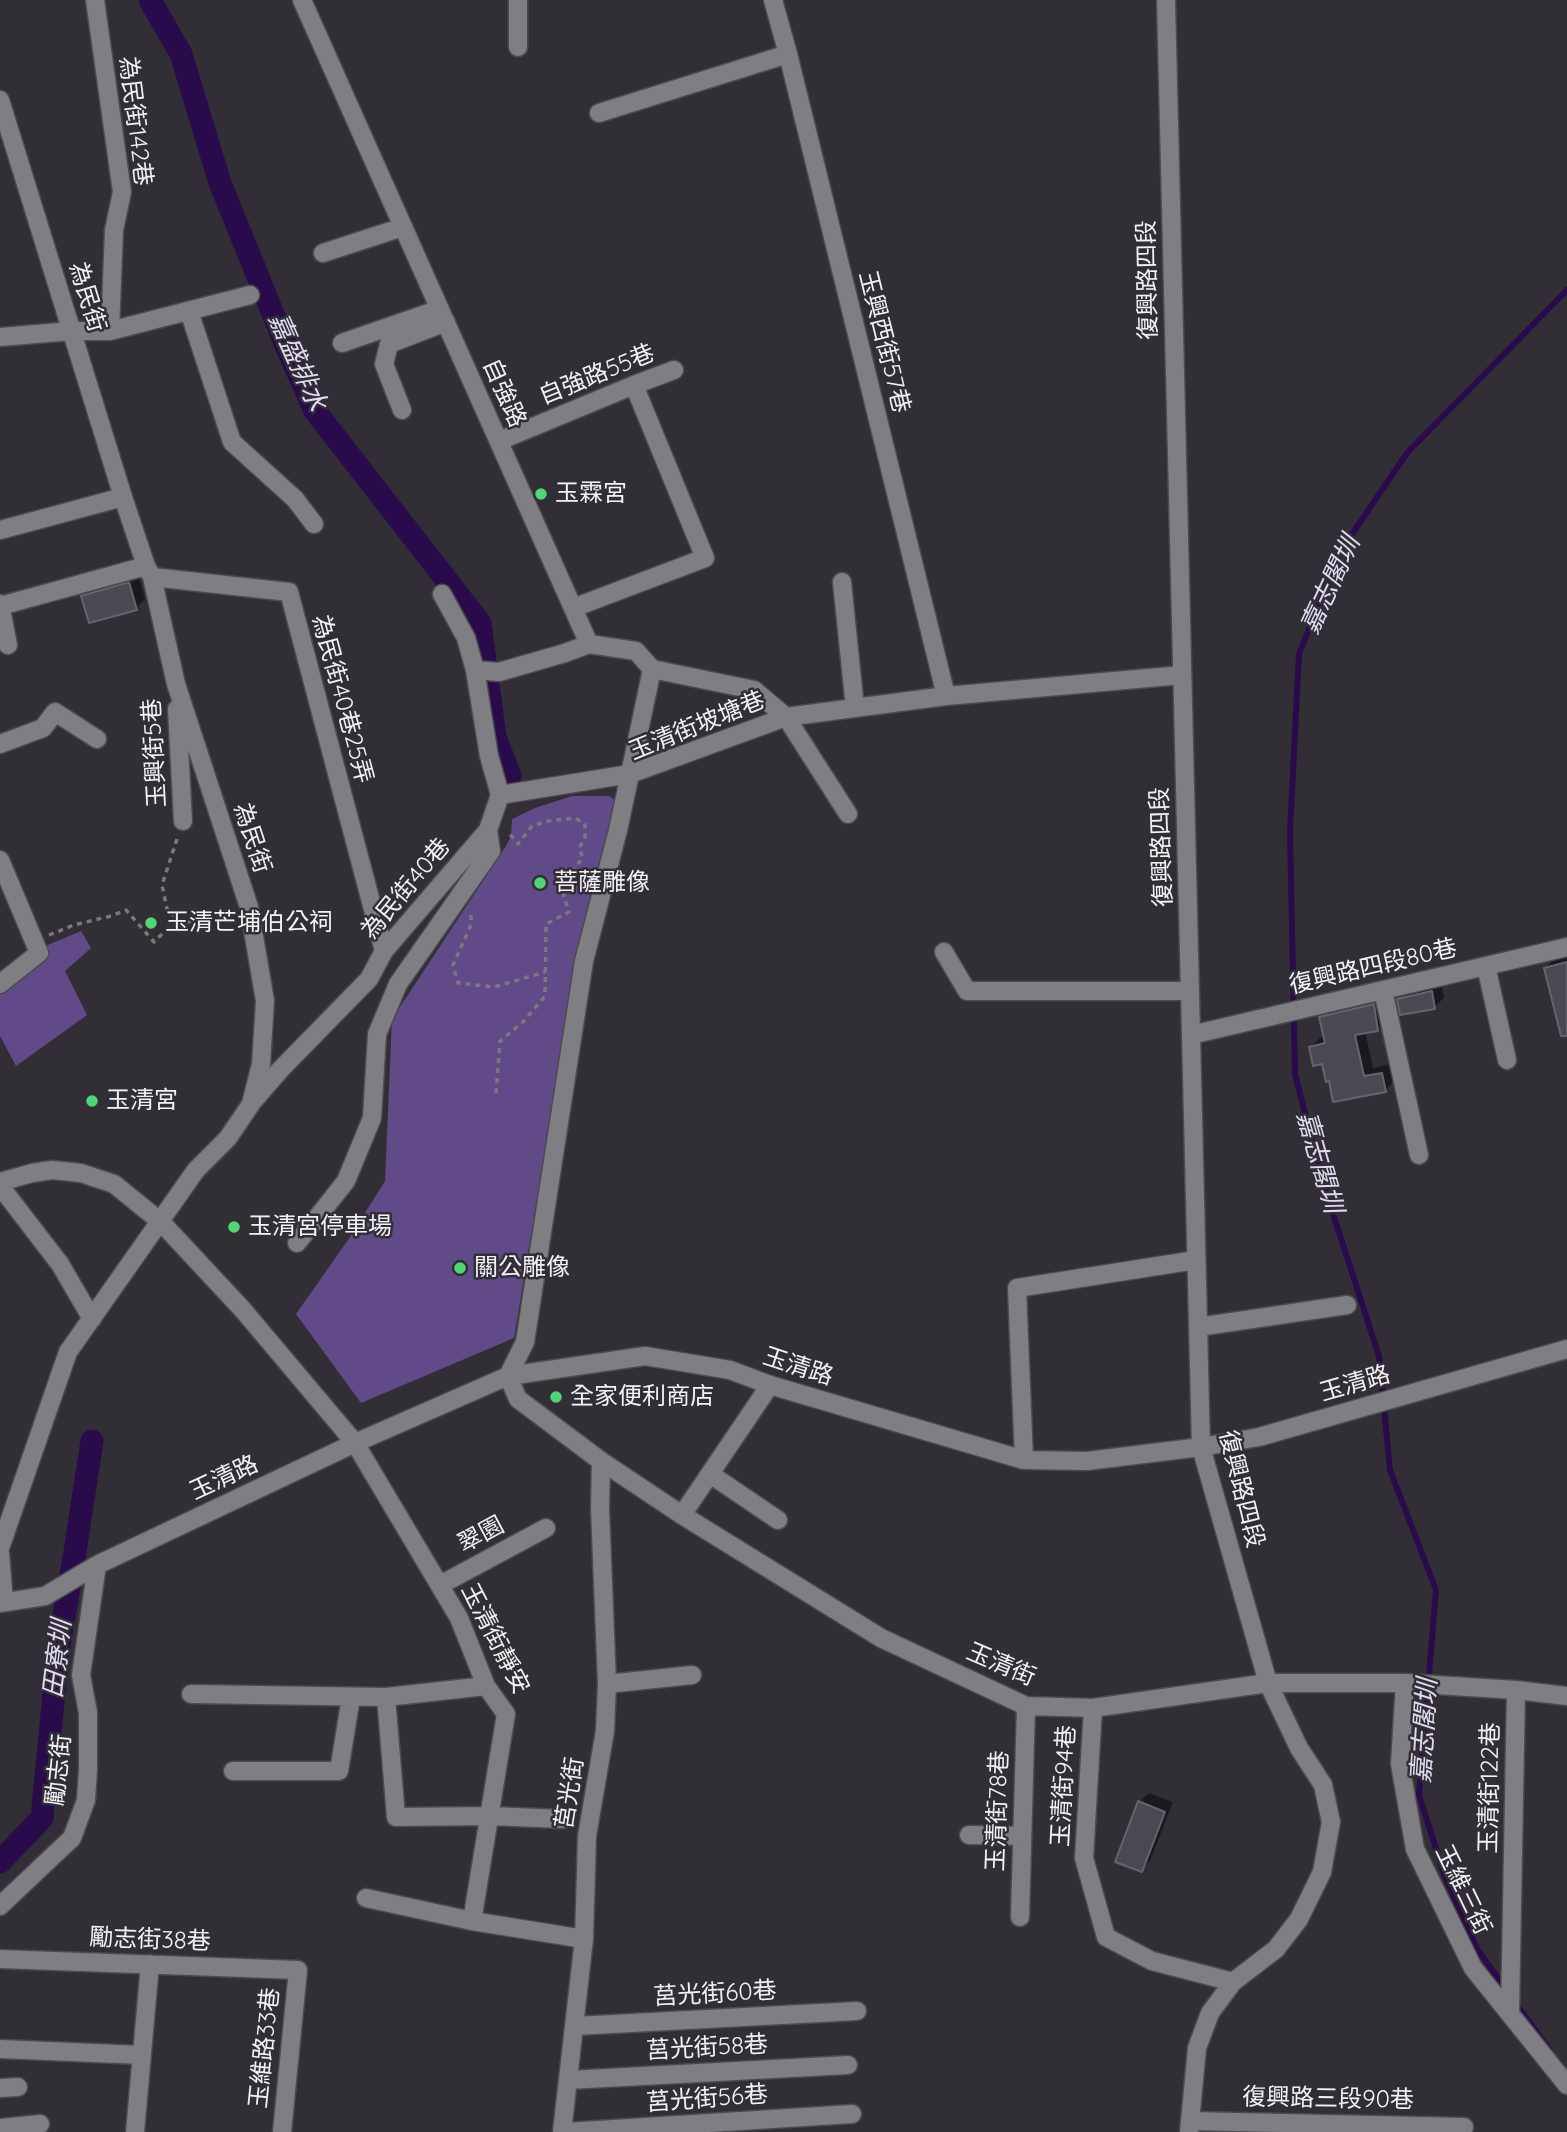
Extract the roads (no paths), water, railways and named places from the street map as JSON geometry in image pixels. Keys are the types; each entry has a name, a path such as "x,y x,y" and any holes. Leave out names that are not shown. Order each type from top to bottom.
{"street":[{"name":"為民街142巷","path":"94,0 122,192 114,230 110,331"},
{"name":"自強路","path":"302,0 589,644"},
{"path":"518,0 519,47"},
{"name":"玉興西街57巷","path":"773,0 946,696"},
{"name":"復興路四段","path":"1166,0 1201,1447 1268,1683 1299,1748 1323,1785 1331,1822 1322,1872 1299,1919 1276,1949 1233,1982 1210,2013 1197,2048 1189,2126"},
{"path":"599,113 788,54"},
{"name":"為民街","path":"0,100 123,496 149,571 176,684 249,907 265,1001 261,1064 251,1104 228,1139 196,1170 68,1352 0,1551 2,1602"},
{"path":"323,253 403,226"},
{"path":"0,337 110,331 250,295"},
{"path":"189,310 232,442 295,499 314,524"},
{"path":"342,343 443,316"},
{"path":"402,410 384,364 389,344 443,316"},
{"name":"自強路55巷","path":"499,442 674,370"},
{"path":"573,608 705,558 634,385"},
{"path":"0,530 123,496"},
{"path":"8,645 0,606 149,571"},
{"name":"為民街40巷25弄","path":"149,571 289,592 384,951"},
{"path":"842,582 855,708"},
{"path":"442,594 466,638 475,670 489,756 500,795 630,774 652,669"},
{"path":"475,670 499,672 589,644 636,651 652,669 754,690 786,717 848,814"},
{"name":"玉清街坡塘巷","path":"508,1376 525,1342 584,961 630,774 786,717 946,696 1182,675"},
{"name":"玉興街5巷","path":"176,684 183,821"},
{"path":"0,744 43,728 55,712 97,739"},
{"name":"為民街40巷","path":"251,1104 280,1070 369,979 384,951 491,822 500,795"},
{"path":"297,1243 346,1181 372,1118 377,1034 398,984 491,851 491,822"},
{"path":"0,860 39,953 0,984"},
{"name":"復興路四段80巷","path":"1191,1035 1567,947"},
{"path":"944,952 967,991 1190,991"},
{"path":"1486,966 1507,1060"},
{"path":"1383,990 1419,1155"},
{"name":"玉清街靜安","path":"0,1184 32,1173 52,1170 82,1173 114,1184 161,1222 243,1310 355,1443 459,1618 486,1686 506,1714 472,1921"},
{"path":"0,1184 60,1264 92,1319"},
{"path":"1024,1460 1017,1288 1196,1261"},
{"path":"1198,1327 1348,1305"},
{"name":"玉清路","path":"2,1602 45,1596 97,1565 355,1443 508,1376 645,1356 730,1370 770,1385 1024,1460 1087,1461 1259,1437 1567,1349"},
{"name":"玉清街","path":"508,1376 518,1399 601,1461 682,1515 881,1637 1026,1706 1093,1708 1268,1683 1405,1684 1516,1690 1567,1696"},
{"path":"682,1515 770,1385"},
{"name":"莒光街","path":"564,2132 584,1939 587,1836 604,1731 607,1684 600,1508 601,1461"},
{"path":"710,1474 778,1520"},
{"name":"翠園","path":"440,1585 546,1528"},
{"name":"勵志街","path":"0,1906 72,1838 86,1800 89,1769 88,1713 80,1675 97,1565"},
{"path":"607,1684 692,1675"},
{"name":"玉維三街","path":"1405,1684 1400,1764 1415,1849 1474,1968 1567,2085"},
{"path":"191,1694 386,1697 486,1686"},
{"name":"玉清街122巷","path":"1510,2014 1516,1690"},
{"path":"233,1771 339,1771 351,1697"},
{"path":"386,1697 396,1817 489,1816 563,1819"},
{"name":"玉清街78巷","path":"1020,1917 1026,1706"},
{"name":"玉清街94巷","path":"1093,1708 1084,1858 1107,1937 1152,1961 1233,1982"},
{"path":"969,1835 1022,1836"},
{"path":"366,1898 472,1921 584,1939"},
{"name":"勵志街38巷","path":"0,1959 298,1970"},
{"path":"135,2132 150,1964"},
{"name":"玉維路33巷","path":"282,2132 298,1970"},
{"name":"莒光街60巷","path":"575,2026 857,2011"},
{"path":"0,2049 142,2056"},
{"name":"莒光街58巷","path":"568,2080 848,2064"},
{"name":"莒光街56巷","path":"564,2132 852,2114"},
{"path":"0,2128 40,2124"},
{"name":"復興路三段90巷","path":"1189,2126 1464,2127"}],"waterway":[{"name":"嘉盛排水","path":"150,0 181,54 220,183 315,411 480,623 495,737 510,776"},
{"name":"嘉志閣圳","path":"1506,1989 1477,1949 1444,1874 1419,1795 1436,1590 1390,1470 1379,1356 1322,1180 1295,1074 1290,830 1299,654 1340,552 1407,453 1567,290"},
{"name":"田寮圳","path":"0,1862 42,1818 58,1651 92,1441"},
{"name":"嘉志閣圳","path":"1514,2001 1551,2052"}],"place":[{"name":"玉霖宮","path":"541,494"},
{"name":"菩薩雕像","path":"540,883"},
{"name":"玉清芒埔伯公祠","path":"151,923"},
{"name":"玉清宮","path":"92,1101"},
{"name":"玉清宮停車場","path":"234,1227"},
{"name":"關公雕像","path":"460,1268"},
{"name":"全家便利商店","path":"556,1397"}]}
